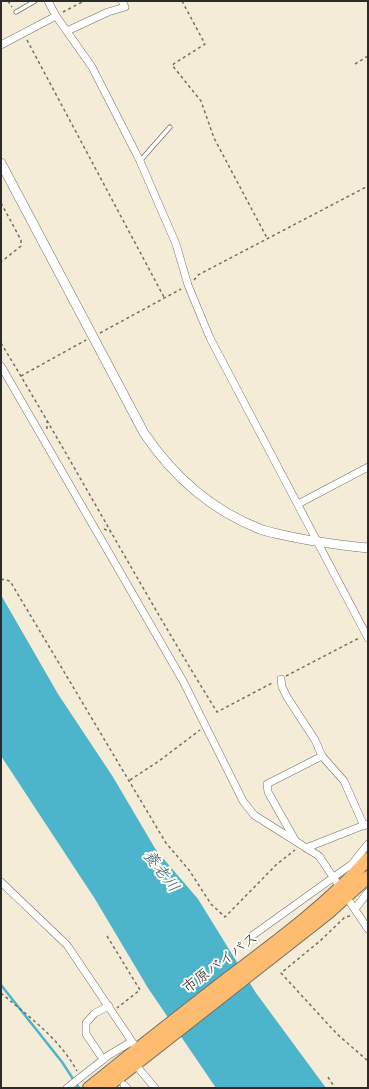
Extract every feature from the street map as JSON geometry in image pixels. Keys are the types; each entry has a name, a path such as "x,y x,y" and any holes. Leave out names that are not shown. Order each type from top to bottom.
{"highway":[{"name":"市原バイパス","path":"344,893 368,859"},
{"name":"市原バイパス","path":"105,1088 135,1064 152,1043 284,942 344,893 368,877"},
{"name":"市原バイパス","path":"89,1088 134,1045 152,1043"}],"street":[{"path":"48,1 66,32 92,67 140,161 176,244 188,285 210,338 298,504 316,543 367,636"},
{"path":"66,32 108,12 125,7 122,1"},
{"path":"1,45 56,16"},
{"path":"1,163 144,433 158,454 174,472 199,494 221,510 260,530 316,543 368,548"},
{"path":"1,366 183,681 243,801 254,815 319,856 368,929"},
{"path":"298,504 368,467"},
{"path":"281,679 282,687 287,697 315,740 322,756 344,781 366,825 301,846"},
{"path":"301,846 268,792 267,784 322,756"},
{"path":"249,938 352,864 368,844"},
{"path":"1,882 67,945 134,1045 109,1055 67,1088"},
{"path":"356,912 368,892"},
{"path":"100,1054 86,1034 86,1023 95,1013 110,1009"},
{"path":"135,1064 155,1088"}],"lane":[{"path":"16,12 35,1"},
{"path":"140,161 170,126"}],"path":[{"path":"8,1 16,12"},
{"path":"56,16 84,1"},
{"path":"182,1 205,44 172,65 201,101 214,138 267,238"},
{"path":"24,33 165,299"},
{"path":"355,64 368,56"},
{"path":"21,376 165,299 188,285 198,275 368,186"},
{"path":"1,203 21,240 21,246 1,262"},
{"path":"1,343 84,484 159,618 217,712 367,636"},
{"path":"1,579 10,581 166,842 189,870 211,904 225,917 283,857 301,846"},
{"path":"129,781 206,726"},
{"path":"356,912 344,917 320,941 281,973 336,1034 368,1061"},
{"path":"107,936 140,990 110,1009"},
{"path":"1,993 43,1028 68,1053 81,1077"},
{"path":"328,1077 335,1088"}],"water":[{"name":"養老川","path":"1,595 58,694 113,777 156,850 198,899 256,993 326,1088 216,1088 148,988 95,899 1,756"}],"waterway":[{"path":"1,985 62,1062 79,1088"}]}
